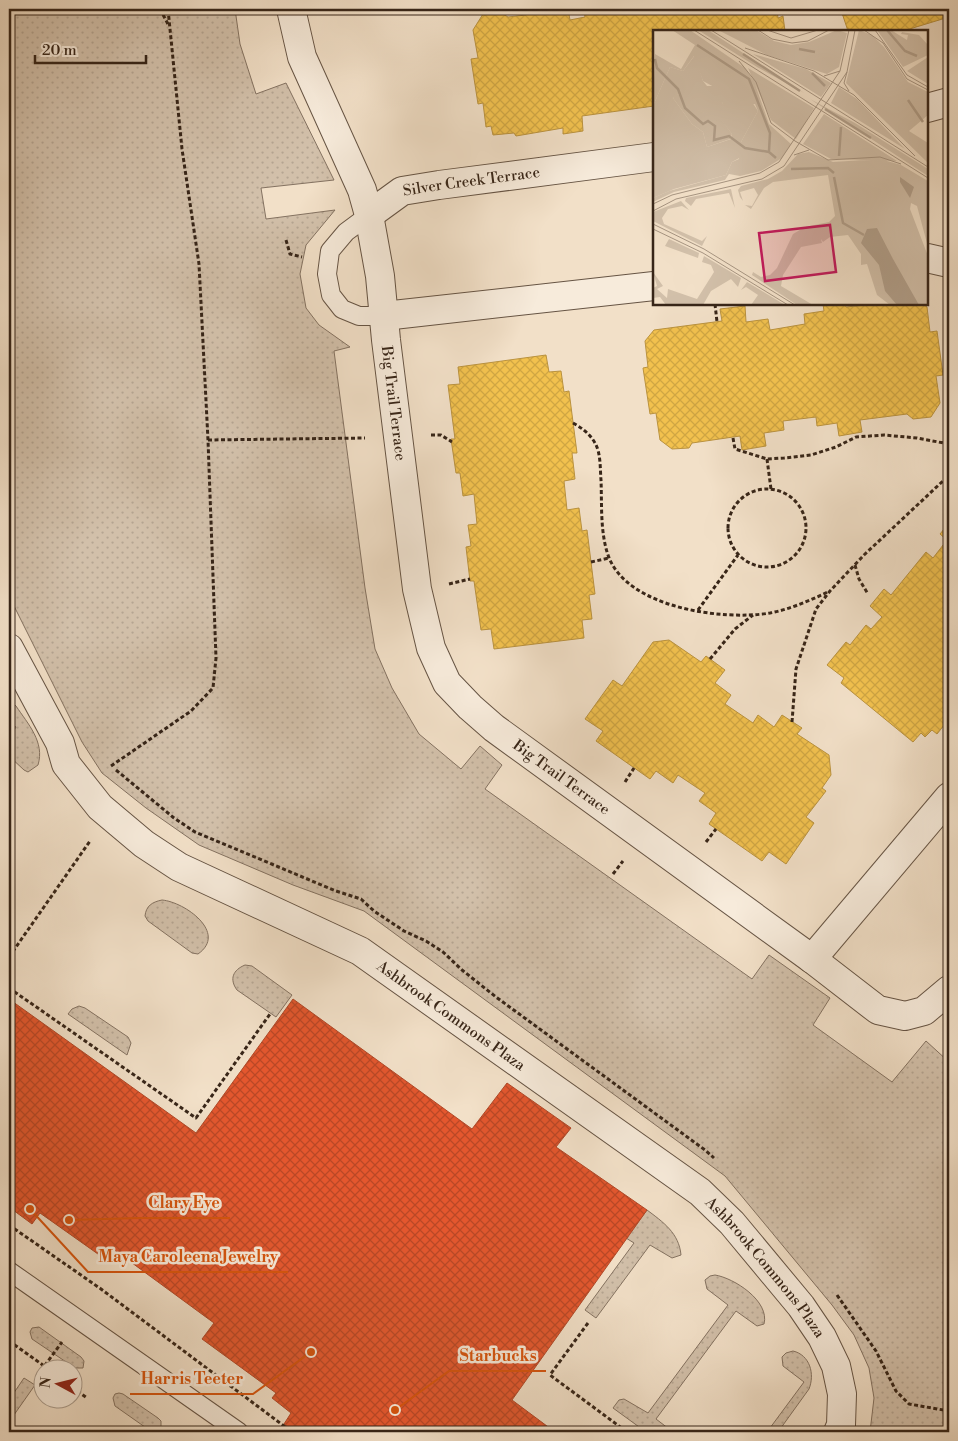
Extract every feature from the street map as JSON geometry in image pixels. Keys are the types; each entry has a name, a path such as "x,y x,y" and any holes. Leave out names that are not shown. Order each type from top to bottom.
{"street":[{"path":"291,9 302,57 362,190 368,215"},
{"path":"928,108 949,102"},
{"name":"Silver Creek Terrace","path":"368,215 402,191 438,184 653,157"},
{"name":"Big Trail Terrace","path":"368,215 380,276 417,588 431,648 447,684 494,728 812,959 852,992 878,1010 904,1016 924,1011 949,990"},
{"path":"928,258 949,264"},
{"path":"384,316 653,286"},
{"name":"Ashbrook Commons Plaza","path":"9,648 60,743 66,764 100,807 144,844 179,867 360,950 700,1192 732,1223 801,1306 822,1337 836,1366 842,1394 841,1425 838,1432"},
{"path":"812,959 949,797"}],"lane":[{"path":"368,215 346,232 330,251 327,274 331,295 342,309 359,316 384,316"},
{"path":"9,1271 238,1432"}],"path":[{"path":"160,9 170,27"},
{"path":"9,958 93,838 110,766 190,711 213,688 216,658 199,264 182,149 168,9"},
{"path":"286,240 290,254 307,259"},
{"path":"715,305 716,322"},
{"path":"573,423 584,429 596,443 600,463 603,535 609,558 622,578 649,597 698,611 754,615 802,604 830,590"},
{"path":"208,440 398,438 441,435 452,442"},
{"path":"733,438 735,449 767,459 811,455 836,447 856,435 917,438 949,444"},
{"path":"767,459 771,489"},
{"path":"792,722 796,669 816,609 830,590 864,554 944,480 949,479"},
{"path":"771,489 789,495 803,511 807,531 801,550 789,562 778,567 764,568 745,562 738,555 732,548 727,526 734,507 739,500 751,492 771,489"},
{"path":"698,611 738,555"},
{"path":"591,562 609,558"},
{"path":"855,565 859,579 868,594"},
{"path":"710,659 734,630 754,615"},
{"path":"110,766 174,818 195,832 336,891 361,899 374,911 404,931 444,952 462,970 496,997 705,1150 718,1163"},
{"path":"9,988 196,1118 270,1014"},
{"path":"9,1226 101,1289 292,1432"},
{"path":"833,1290 876,1351 896,1391 909,1404 949,1411"},
{"path":"588,1323 550,1375 628,1432"},
{"path":"9,1341 33,1358"},
{"path":"82,1394 87,1398"}],"shaded area":[{"path":"9,9 235,9 240,44 256,94 286,83 334,180 261,188 266,219 335,210 306,245 300,274 306,308 319,325 350,347 334,351 365,588 375,649 392,688 419,734 461,769 480,746 502,765 485,789 752,979 769,955 830,998 813,1025 892,1082 926,1041 949,1062 949,1432 870,1432 874,1398 869,1368 854,1335 832,1305 725,1176 364,911 293,885 199,845 146,808 102,773 82,742 9,596"},
{"path":"9,702 16,706 37,741 40,757 38,765 28,772 9,756 9,738 16,727 9,721"},
{"path":"162,900 182,906 200,920 206,928 208,937 206,946 198,954 192,953 148,921 145,916 148,907 152,903"},
{"path":"245,965 252,966 292,995 276,1017 237,990 233,982 234,975 238,969"},
{"path":"79,1006 85,1008 128,1037 131,1043 127,1055 68,1014 72,1009"},
{"path":"647,1210 674,1234 680,1247 681,1255 672,1258 650,1245 596,1318 585,1310 634,1243 626,1238"},
{"path":"715,1275 732,1281 756,1299 762,1307 764,1324 757,1326 736,1311 656,1419 673,1432 646,1432 613,1408 619,1400 624,1399 648,1413 728,1305 707,1289 705,1280"},
{"path":"39,1327 82,1358 60,1358 32,1339 30,1332 32,1328"},
{"path":"793,1351 804,1357 810,1366 811,1383 809,1389 778,1432 767,1432 804,1382 783,1366 782,1357 786,1353"},
{"path":"24,1378 32,1383 32,1389 9,1422 9,1400"},
{"path":"119,1393 158,1418 161,1421 161,1430 152,1432 115,1406 113,1398 115,1394"}],"building: Homes":[{"path":"568,9 570,20 585,17 584,11 598,9 777,9 778,18 783,16 785,30 653,30 653,106 582,116 583,131 563,134 563,128 516,136 514,133 493,135 491,126 486,127 483,103 478,104 471,59 478,58 473,30 483,14 500,12 508,17 526,15 525,11"},
{"path":"846,9 949,9 949,17 906,30 848,30 842,13 847,12"},
{"path":"823,305 845,305 846,307 924,305 927,307 930,332 937,331 943,375 936,376 940,403 931,417 913,419 907,414 860,420 862,432 839,436 837,423 817,426 816,417 783,421 784,430 764,433 766,446 742,450 740,436 692,443 689,448 672,449 660,440 656,413 650,414 643,368 648,367 645,341 654,330 722,321 720,309 745,306 746,322 768,319 770,330 805,324 804,314 824,311"},
{"path":"546,355 549,372 561,371 564,392 569,391 577,453 572,453 575,479 564,481 567,510 579,508 582,531 587,530 595,594 589,595 592,619 582,620 584,638 494,649 491,629 481,630 474,581 470,581 466,547 471,546 468,525 477,524 474,494 463,496 460,473 456,473 451,439 455,439 448,385 460,384 458,367"},
{"path":"949,523 949,719 937,734 932,730 925,737 921,733 913,742 841,683 844,678 827,665 846,642 850,645 866,625 871,629 882,617 870,606 884,589 891,595 926,552 933,558 947,540 940,534"},
{"path":"669,640 701,662 706,656 725,670 715,683 731,695 725,704 753,723 758,715 774,727 782,715 802,728 797,734 829,755 831,775 822,788 826,791 806,817 814,823 786,864 769,852 762,861 709,824 716,813 699,801 705,793 678,775 673,783 656,771 650,779 596,741 603,731 585,719 613,680 622,686 653,642"}],"building: Shops":[{"path":"9,999 196,1133 293,999 472,1129 507,1083 571,1128 556,1147 647,1210 512,1400 555,1432 296,1432 284,1424 291,1413 272,1398 276,1393 202,1339 214,1323 113,1249 105,1259 40,1213 32,1224 9,1207"}],"place":[{"name":"Maya Caroleena Jewelry","path":"30,1209"},
{"name":"Clary Eye","path":"69,1220"},
{"name":"Harris Teeter","path":"311,1352"},
{"name":"Starbucks","path":"395,1410"}]}
